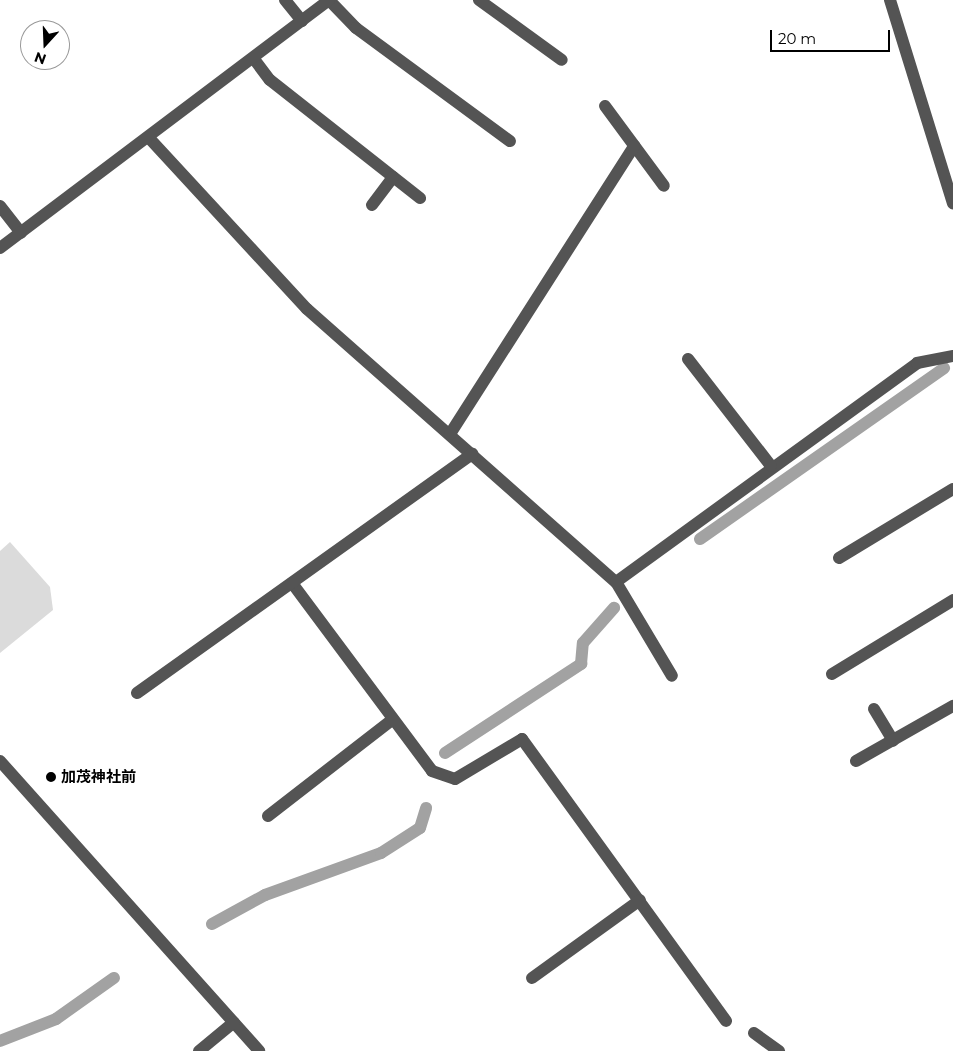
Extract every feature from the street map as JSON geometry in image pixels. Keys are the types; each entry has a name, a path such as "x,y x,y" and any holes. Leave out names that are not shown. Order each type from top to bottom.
{"street":[{"path":"284,0 302,21"},
{"path":"0,248 150,139 329,0 356,28 510,141"},
{"path":"479,0 562,60"},
{"path":"890,0 953,202"},
{"path":"254,58 270,80 420,198"},
{"path":"605,106 664,186"},
{"path":"150,139 307,309 616,582 672,676"},
{"path":"450,434 634,146"},
{"path":"372,205 392,177"},
{"path":"0,206 21,233"},
{"path":"616,582 771,466 917,363 953,356"},
{"path":"688,359 771,466"},
{"path":"137,693 472,454"},
{"path":"839,558 953,489"},
{"path":"292,583 432,771 455,779 522,739 726,1021"},
{"path":"832,674 953,600"},
{"path":"856,761 953,706"},
{"path":"874,709 892,741"},
{"path":"268,816 393,719"},
{"path":"0,761 260,1051"},
{"path":"532,978 640,900"},
{"path":"200,1051 234,1022"},
{"path":"754,1033 779,1051"}],"shaded area":[{"path":"10,542 50,587 53,610 0,653 0,551"}],"waterway":[{"path":"700,539 944,368"},
{"path":"445,753 581,664 583,643 614,608"},
{"path":"212,924 265,895 381,853 420,828 426,808"},
{"path":"0,1041 56,1019 114,978"}],"place":[{"name":"加茂神社前","path":"51,777"}]}
